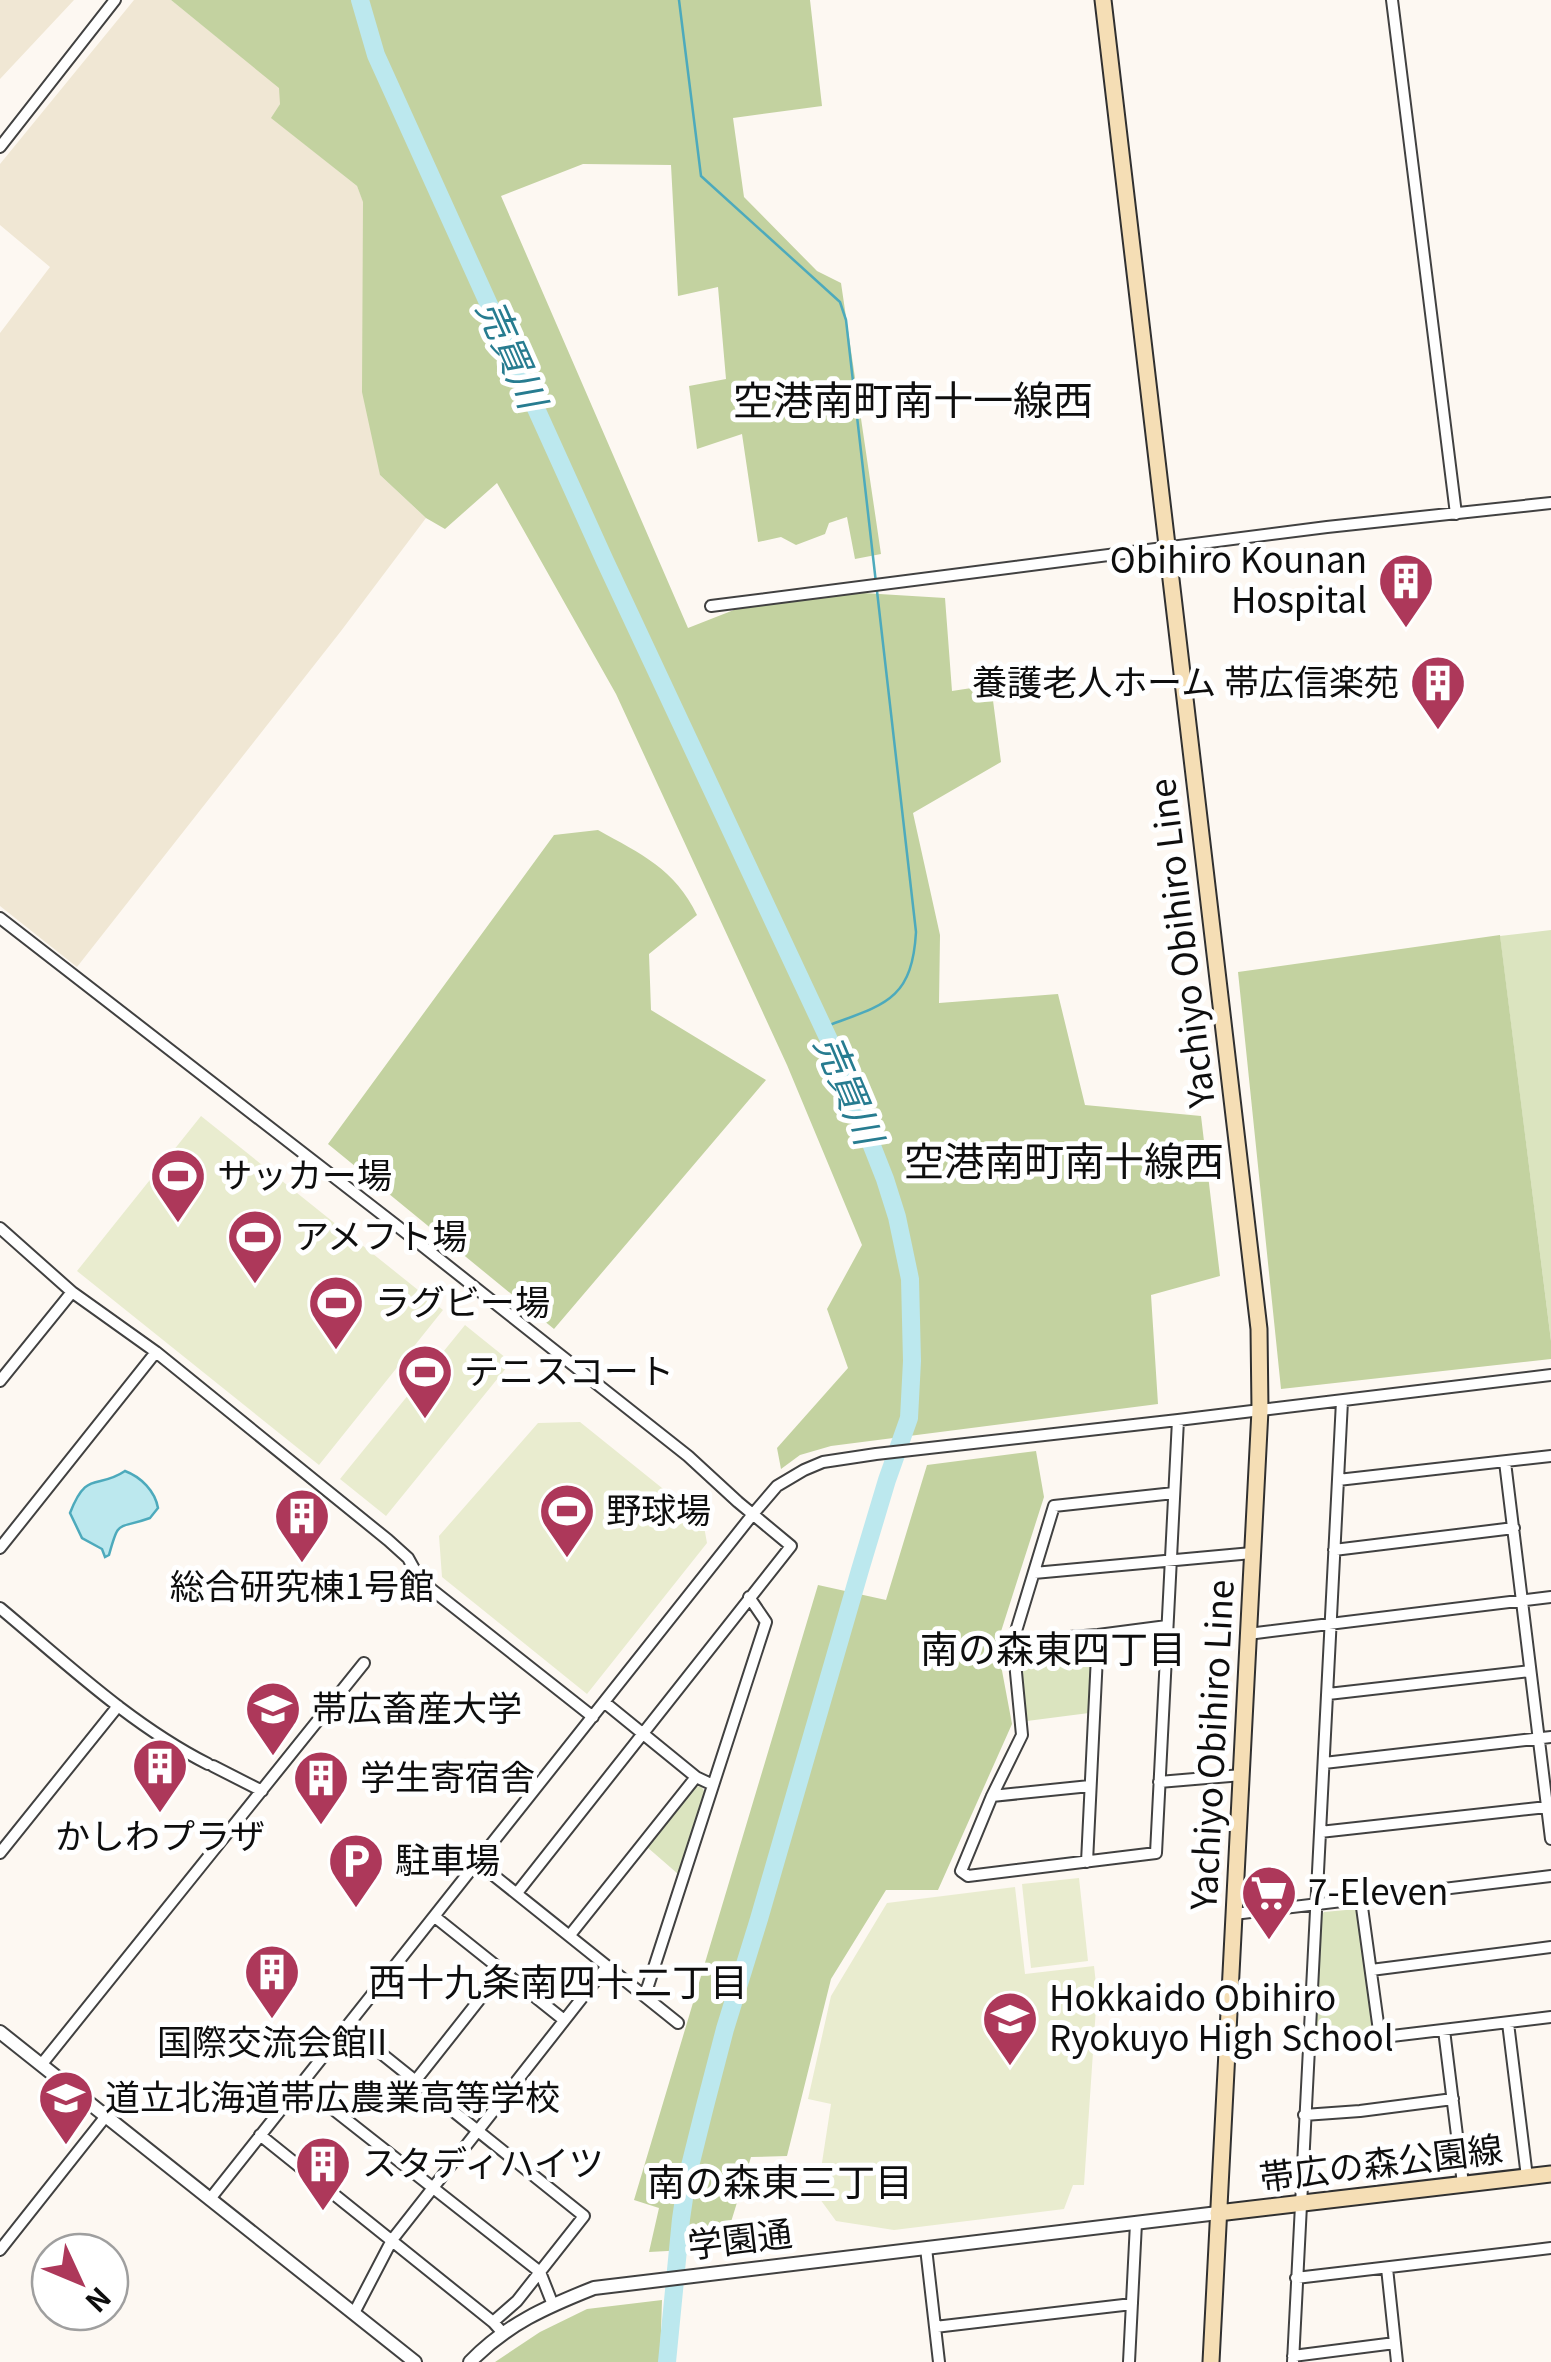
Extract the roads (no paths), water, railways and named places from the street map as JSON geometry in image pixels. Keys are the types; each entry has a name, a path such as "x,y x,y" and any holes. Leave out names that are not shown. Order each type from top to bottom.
{"main road":[{"name":"Yachiyo Obihiro Line","path":"1103,0 1259,1329 1260,1410 1211,2362"},
{"name":"帯広の森公園線","path":"1218,2213 1551,2174"}],"street":[{"path":"0,147 115,0"},
{"path":"1392,0 1456,514"},
{"path":"711,606 1551,503"},
{"path":"0,918 688,1456 791,1546 517,1893"},
{"path":"0,1228 72,1292 156,1352 399,1550 431,1589 593,1717"},
{"path":"0,1381 72,1292"},
{"path":"0,1548 156,1352"},
{"path":"210,2199 777,1486 823,1462 876,1454 1551,1375"},
{"path":"1342,1401 1293,2359 1395,2343"},
{"path":"1174,1494 1054,1506 1013,1642 1022,1735 961,1872 968,1876 1156,1854 1178,1420"},
{"path":"1338,1480 1551,1456"},
{"path":"1506,1462 1530,1671 1545,1738 1546,1807 1551,1840"},
{"path":"1334,1550 1514,1528"},
{"path":"1034,1573 1252,1552"},
{"path":"644,1996 766,1622 749,1597"},
{"path":"1248,1634 1551,1597"},
{"path":"0,1608 118,1706 178,1748 262,1791"},
{"path":"1013,1642 1167,1626"},
{"path":"1087,1862 1098,1635"},
{"path":"42,2065 364,1663"},
{"path":"1328,1694 1530,1671"},
{"path":"604,1702 696,1777 713,1785"},
{"path":"0,1853 118,1706"},
{"path":"1324,1763 1545,1738"},
{"path":"1159,1782 1242,1775"},
{"path":"570,1935 696,1777"},
{"path":"992,1796 1090,1786"},
{"path":"1320,1832 1546,1807"},
{"path":"477,1862 678,2023"},
{"path":"1234,1914 1551,1876"},
{"path":"1361,1900 1380,2038"},
{"path":"434,1918 564,2020"},
{"path":"1372,1970 1551,1947"},
{"path":"354,2313 392,2240 606,1966"},
{"path":"416,2080 502,1971"},
{"path":"1308,2046 1551,2017"},
{"path":"1508,2022 1526,2176"},
{"path":"260,2135 498,2327 584,2216 347,2026"},
{"path":"1444,2030 1463,2184"},
{"path":"0,2032 415,2362"},
{"path":"301,2084 540,2272 552,2304"},
{"path":"1304,2115 1453,2099"},
{"path":"0,2250 106,2116"},
{"name":"学園通","path":"470,2362 498,2327 594,2288 1218,2213"},
{"path":"1129,2362 1136,2223"},
{"path":"926,2248 940,2362"},
{"path":"1296,2278 1551,2248"},
{"path":"1386,2268 1397,2362"},
{"path":"935,2328 1132,2304"}],"water":[{"path":"125,1471 146,1485 158,1508 150,1518 121,1527 105,1557 102,1549 82,1538 70,1513 87,1485"}],"waterway":[{"name":"売買川","path":"360,0 376,55 605,561 837,1057 885,1179 910,1279 909,1418 860,1570 705,2106 687,2178 667,2362"},
{"path":"679,0 701,176 840,302 846,320 876,583"},
{"path":"824,1027 891,998 908,973 916,932 877,591"}],"place":[{"name":"Obihiro Kounan Hospital","path":"1406,630"},
{"name":"養護老人ホーム 帯広信楽苑","path":"1438,732"},
{"name":"サッカー場","path":"178,1225"},
{"name":"アメフト場","path":"255,1286"},
{"name":"ラグビー場","path":"336,1352"},
{"name":"テニスコート","path":"425,1421"},
{"name":"野球場","path":"567,1560"},
{"name":"総合研究棟1号館","path":"302,1565"},
{"name":"帯広畜産大学","path":"273,1758"},
{"name":"かしわプラザ","path":"160,1815"},
{"name":"学生寄宿舎","path":"321,1827"},
{"name":"駐車場","path":"356,1910"},
{"name":"7-Eleven","path":"1269,1942"},
{"name":"国際交流会館II","path":"272,2021"},
{"name":"Hokkaido Obihiro Ryokuyo High School","path":"1010,2068"},
{"name":"道立北海道帯広農業高等学校","path":"66,2147"},
{"name":"スタディハイツ","path":"323,2213"}],"district":[{"name":"空港南町南十一線西","path":"913,401"},
{"name":"空港南町南十線西","path":"1064,1162"},
{"name":"南の森東四丁目","path":"1053,1650"},
{"name":"西十九条南四十二丁目","path":"558,1983"},
{"name":"南の森東三丁目","path":"780,2183"}]}
